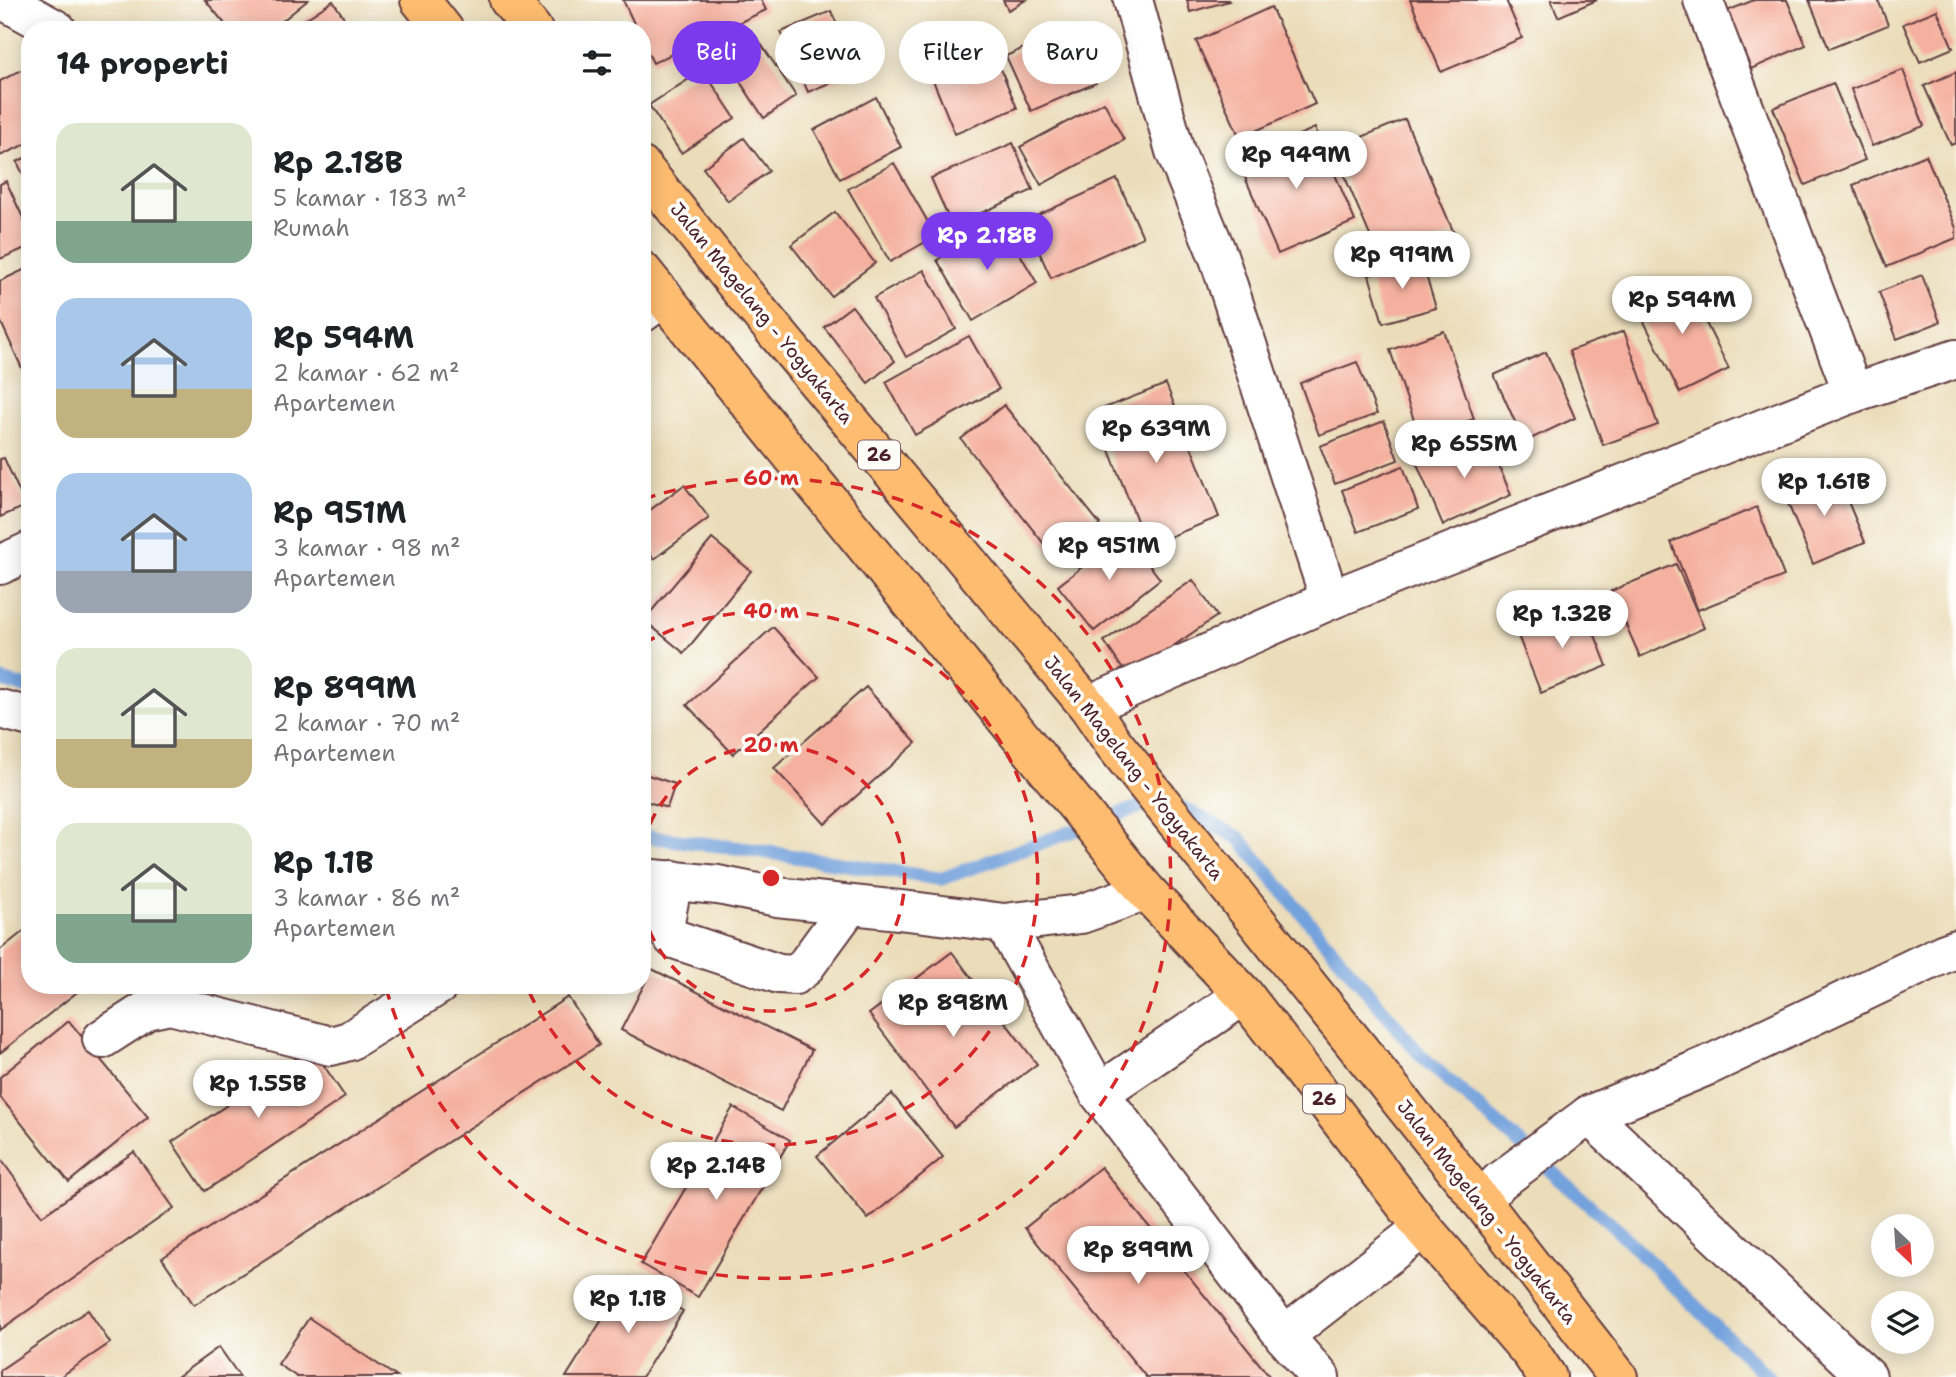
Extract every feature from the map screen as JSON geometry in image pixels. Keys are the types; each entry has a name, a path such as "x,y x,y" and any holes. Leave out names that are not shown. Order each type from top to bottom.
{"highway":[{"path":"419,0 436,21"},
{"path":"509,0 526,21"},
{"name":"Jalan Magelang - Yogyakarta","path":"651,178 744,294 1088,706 1114,744 1191,841 1490,1191 1576,1324 1618,1377"},
{"name":"26","path":"651,295 990,698 1146,891 1244,995 1423,1228 1539,1365"},
{"path":"1539,1365 1576,1324"}],"street":[{"path":"3,0 41,21"},
{"path":"1133,0 1175,151 1219,258 1330,600"},
{"path":"1703,0 1853,393"},
{"path":"1088,706 1330,600 1853,393 1956,359"},
{"path":"0,565 21,555"},
{"path":"0,709 21,715"},
{"path":"850,905 804,968 795,975 779,974 674,939 664,927 657,879 718,885 777,897 850,905 1004,923 1081,914 1146,891"},
{"path":"1004,923 1099,1093 1284,1336 1320,1377"},
{"path":"1490,1191 1589,1115 1709,1065 1956,949"},
{"path":"102,1039 147,1010 170,1005 331,1046 349,1041 425,994"},
{"path":"1099,1093 1244,995"},
{"path":"1589,1115 1867,1377"},
{"path":"1284,1336 1423,1228"}],"building":[{"path":"205,0 308,0 282,21 222,21"},
{"path":"623,0 761,0 766,10 743,21 672,21 672,54 653,63 651,21 633,21"},
{"path":"1003,0 1026,0 1008,10"},
{"path":"1187,0 1228,0 1229,1 1190,12"},
{"path":"1410,0 1506,0 1522,38 1441,72"},
{"path":"1551,0 1597,0 1558,17"},
{"path":"1754,0 1787,0 1806,45 1751,69 1727,11"},
{"path":"1809,0 1878,0 1888,25 1829,49"},
{"path":"333,1 346,21 303,21"},
{"path":"1271,7 1315,104 1240,138 1196,41"},
{"path":"1937,10 1953,48 1920,62 1903,24"},
{"path":"831,11 836,21 807,21"},
{"path":"761,44 775,65 775,84 788,84 796,96 764,118 742,84 761,84"},
{"path":"1022,49 1022,84 1094,84 1031,111 1008,55"},
{"path":"21,70 21,146 0,156 0,81"},
{"path":"1903,70 1924,126 1872,146 1851,89"},
{"path":"1956,72 1956,143 1951,145 1924,86"},
{"path":"1833,83 1865,160 1805,185 1773,108"},
{"path":"681,84 712,84 735,118 681,153 651,108 651,104"},
{"path":"804,84 827,84 808,92"},
{"path":"934,84 1007,84 1017,108 955,134"},
{"path":"876,97 901,147 840,179 814,130"},
{"path":"1104,102 1124,140 1041,185 1020,147"},
{"path":"1405,119 1454,233 1382,264 1333,149"},
{"path":"1315,128 1355,221 1278,254 1238,161"},
{"path":"744,138 769,171 728,201 703,168"},
{"path":"1013,143 1033,190 952,226 931,178"},
{"path":"1926,155 1956,228 1956,238 1887,267 1853,185"},
{"path":"894,163 936,236 890,262 848,189"},
{"path":"1117,179 1143,237 1051,278 1025,221"},
{"path":"6,181 21,214 21,250 0,259 0,184"},
{"path":"835,212 875,263 831,296 791,245"},
{"path":"1001,222 1037,283 973,321 937,260"},
{"path":"1421,259 1436,308 1383,323 1369,275"},
{"path":"924,270 956,329 906,357 874,298"},
{"path":"21,271 21,366 0,320 0,281"},
{"path":"1922,275 1940,322 1897,339 1879,292"},
{"path":"1684,279 1729,369 1680,393 1635,304"},
{"path":"852,306 895,361 868,383 824,327"},
{"path":"1444,331 1474,419 1420,438 1390,350"},
{"path":"1624,331 1658,425 1603,445 1569,351"},
{"path":"969,336 999,389 915,435 886,382"},
{"path":"1546,352 1575,418 1524,442 1494,375"},
{"path":"1357,362 1377,414 1319,435 1300,383"},
{"path":"1166,384 1219,517 1147,546 1094,412"},
{"path":"1004,405 1100,524 1056,559 961,439"},
{"path":"1384,421 1398,460 1335,484 1320,446"},
{"path":"1486,435 1511,495 1443,525 1417,464"},
{"path":"4,458 21,495 21,508 0,517 0,459"},
{"path":"1403,466 1418,509 1358,532 1342,490"},
{"path":"1835,471 1865,542 1813,564 1784,494"},
{"path":"684,485 709,518 654,559 651,555 651,509"},
{"path":"1757,507 1784,576 1698,610 1671,542"},
{"path":"1125,533 1160,579 1094,631 1058,586"},
{"path":"712,539 751,571 684,653 651,626 651,612"},
{"path":"1676,564 1704,628 1640,657 1611,591"},
{"path":"1193,580 1217,616 1128,677 1104,641"},
{"path":"1584,607 1607,666 1541,693 1517,633"},
{"path":"773,627 819,677 733,754 687,705"},
{"path":"866,687 916,743 825,824 774,768"},
{"path":"651,776 675,784 667,808 651,803"},
{"path":"21,933 21,994 75,994 0,1053 0,950"},
{"path":"952,952 1037,1064 954,1127 869,1014"},
{"path":"652,969 812,1050 781,1111 621,1030 639,994 651,994"},
{"path":"568,997 599,1045 194,1305 162,1258"},
{"path":"69,1021 148,1117 69,1182 0,1097 0,1077"},
{"path":"312,1048 345,1097 205,1191 172,1142"},
{"path":"892,1094 943,1157 868,1219 817,1156"},
{"path":"733,1107 790,1140 698,1297 641,1264"},
{"path":"134,1152 174,1208 0,1330 0,1158 42,1216"},
{"path":"1101,1167 1270,1377 1146,1377 1025,1228"},
{"path":"629,1277 683,1311 642,1377 566,1377"},
{"path":"88,1310 110,1343 60,1377 0,1377 0,1370"},
{"path":"309,1318 397,1377 297,1377 278,1364"},
{"path":"219,1347 240,1377 177,1377"}],"waterway":[{"path":"0,680 21,686"},
{"path":"651,837 941,879 1158,800"},
{"path":"1179,806 1239,838 1422,1057 1614,1227 1768,1377"}]}
